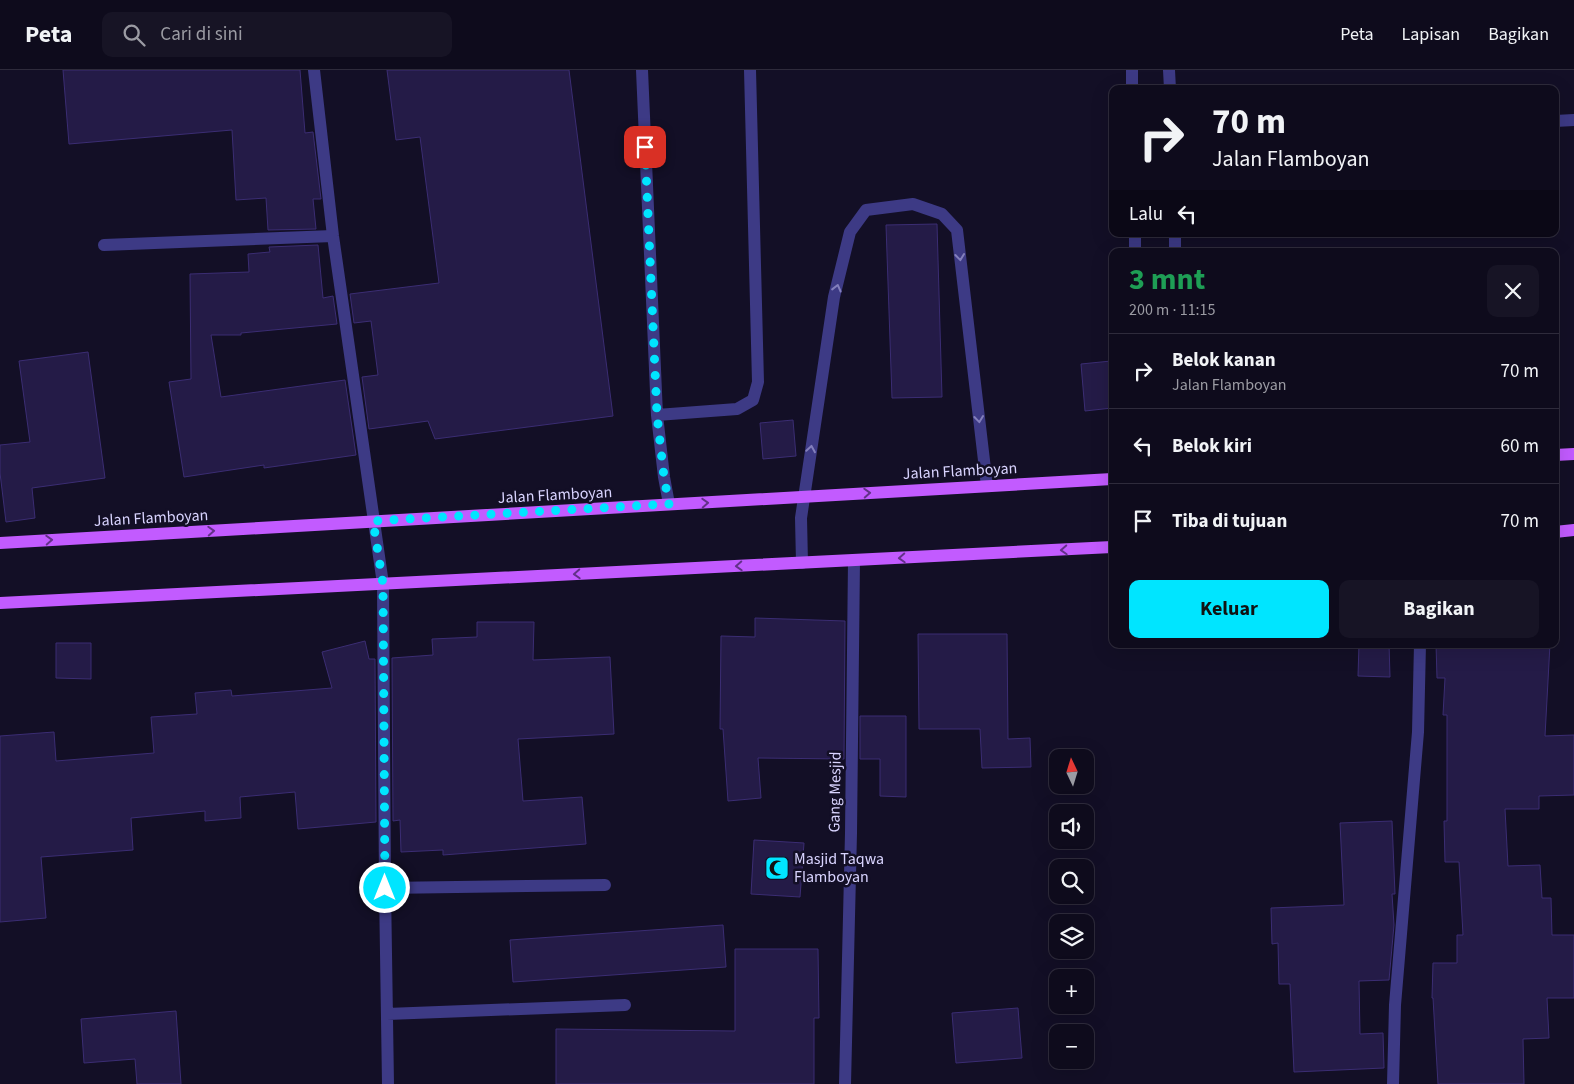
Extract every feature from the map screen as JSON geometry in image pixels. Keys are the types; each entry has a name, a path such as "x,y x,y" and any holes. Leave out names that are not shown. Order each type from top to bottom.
{"main road":[{"path":"1559,455 1574,454"},
{"name":"Jalan Flamboyan","path":"0,543 1109,479"},
{"path":"1559,532 1574,530"},
{"path":"0,603 1109,547"}],"street":[{"path":"314,70 333,236 383,584 388,1084"},
{"path":"642,70 657,415 669,504"},
{"path":"657,415 737,409 753,400 758,382 750,70"},
{"path":"1132,70 1132,85"},
{"path":"1170,70 1170,85"},
{"path":"1559,121 1574,120"},
{"path":"802,563 801,518 834,297 850,232 866,210 913,204 942,214 957,230 987,486"},
{"path":"104,245 333,236"},
{"name":"Gang Mesjid","path":"845,1084 851,833 854,560"},
{"path":"1393,1084 1395,1005 1418,732 1420,648"},
{"path":"385,888 605,885"},
{"path":"387,1014 625,1005"}],"building":[{"path":"63,70 300,70 305,133 313,132 321,199 313,199 316,229 268,230 266,198 236,200 232,130 69,144"},
{"path":"387,70 569,70 613,416 435,439 428,421 369,429 362,377 378,375 371,321 354,323 350,294 439,283 420,137 396,140"},
{"path":"937,224 942,397 892,398 886,225"},
{"path":"318,245 323,298 333,296 337,324 241,333 241,335 211,335 221,397 345,380 356,455 264,468 264,465 184,477 169,382 191,379 190,274 249,272 248,254 270,252 269,247"},
{"path":"88,352 105,478 32,488 35,518 6,522 0,473 0,445 30,442 19,361"},
{"path":"1109,361 1109,408 1085,411 1081,364"},
{"path":"793,420 796,456 763,459 760,423"},
{"path":"755,618 845,621 844,759 758,758 761,798 728,801 723,729 720,729 721,636 755,637"},
{"path":"477,622 534,622 533,660 610,657 614,734 518,739 523,801 582,797 586,844 443,855 443,850 401,852 400,820 393,821 392,658 433,655 432,639 477,637"},
{"path":"918,634 1007,634 1008,739 1030,738 1031,767 982,768 980,729 919,729"},
{"path":"365,641 369,659 375,659 376,822 298,829 295,792 240,797 241,818 205,821 205,811 131,818 133,850 41,857 46,918 0,922 0,736 54,732 56,761 154,753 151,717 197,714 195,693 231,690 232,696 332,688 322,652"},
{"path":"56,643 91,643 91,679 56,678"},
{"path":"1359,648 1389,648 1390,677 1358,676"},
{"path":"1436,648 1550,648 1545,736 1574,735 1574,795 1539,796 1539,809 1505,809 1508,866 1540,865 1542,898 1551,898 1552,935 1574,935 1574,998 1547,998 1549,1038 1523,1039 1524,1084 1438,1084 1432,998 1433,963 1457,963 1457,935 1463,935 1459,862 1445,862 1444,821 1447,821 1447,715 1443,715 1445,678 1437,678"},
{"path":"860,716 906,716 906,797 880,796 880,759 860,759"},
{"path":"1392,821 1395,894 1392,894 1394,925 1389,980 1359,981 1360,1034 1383,1033 1384,1068 1294,1072 1290,984 1279,984 1278,943 1272,944 1271,908 1344,905 1340,823"},
{"name":"Masjid Taqwa Flamboyan","path":"754,840 804,843 800,897 751,894"},
{"path":"723,925 726,967 513,982 510,940"},
{"path":"735,949 818,949 819,1018 814,1018 814,1084 556,1084 556,1029 735,1031"},
{"path":"1018,1008 1022,1058 956,1063 952,1013"},
{"path":"176,1011 181,1084 137,1084 135,1059 84,1063 81,1019"}],"place":[{"name":"Masjid Taqwa Flamboyan","path":"777,868"}],"route":[{"path":"385,888 383,584 373,521 669,504 657,415 645,147"}]}
